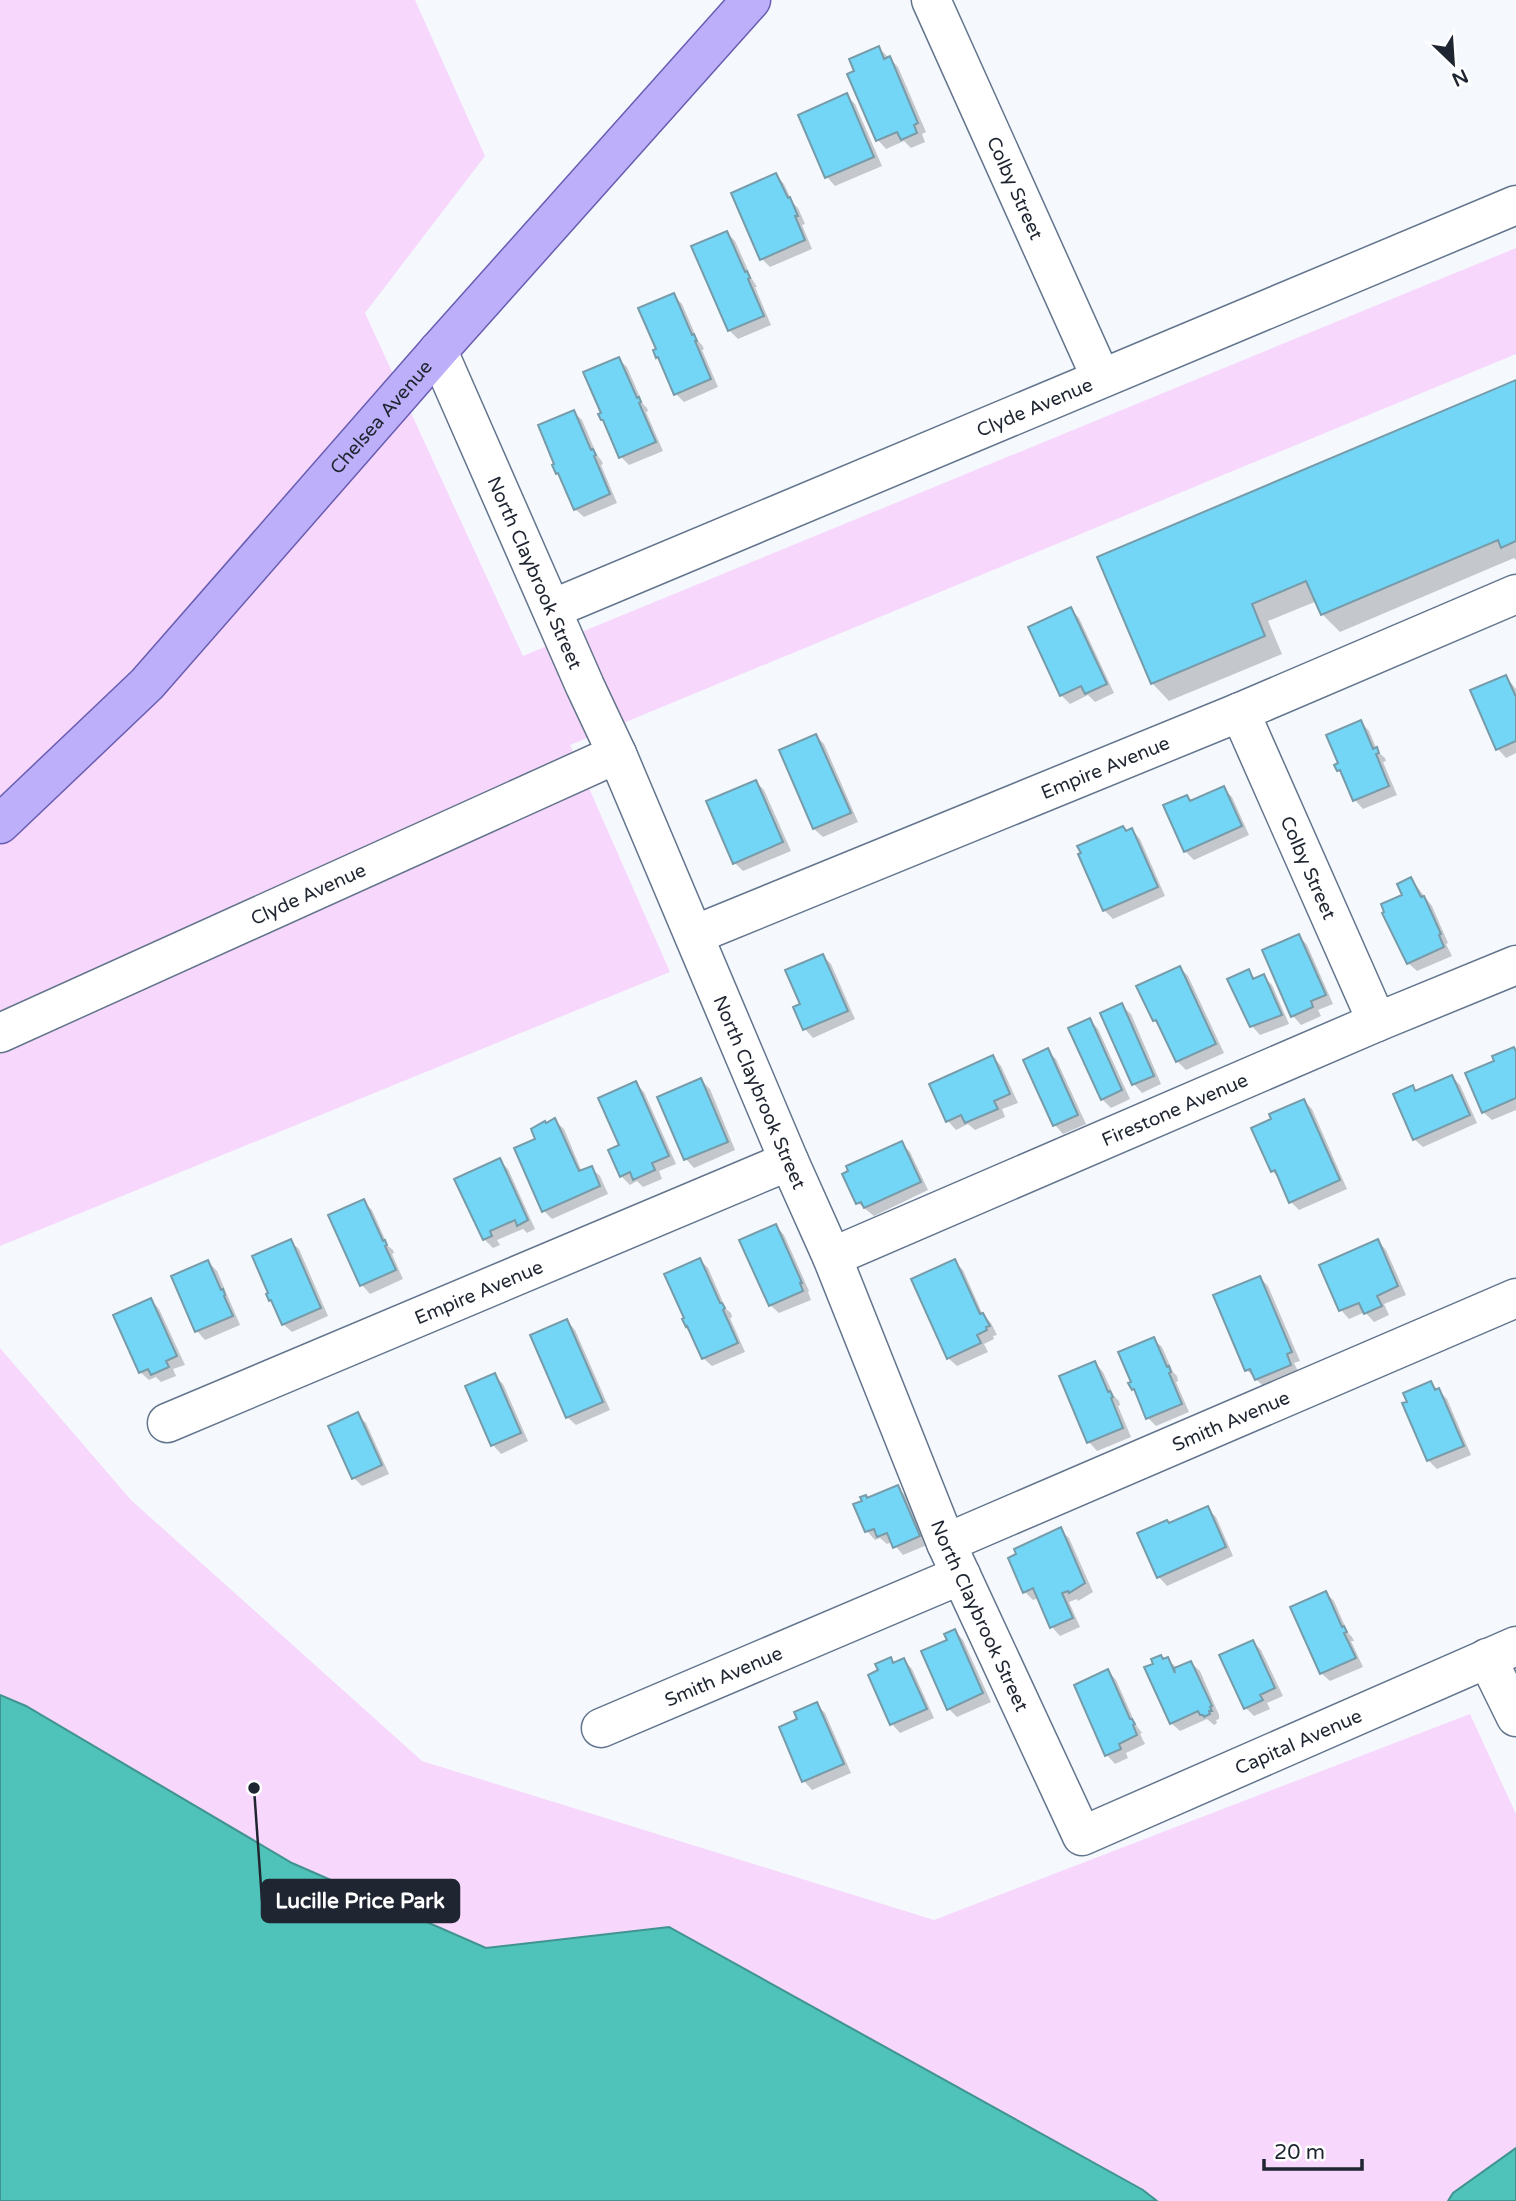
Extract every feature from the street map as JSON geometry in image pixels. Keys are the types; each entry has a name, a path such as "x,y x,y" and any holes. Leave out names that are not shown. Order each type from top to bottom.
{"main road":[{"name":"Chelsea Avenue","path":"0,824 147,684 438,351 751,0"}],"street":[{"name":"Colby Street","path":"931,0 1101,378"},
{"name":"Clyde Avenue","path":"552,609 1516,205"},
{"name":"North Claybrook Street","path":"438,351 617,754 832,1257 953,1559 1082,1836"},
{"name":"Empire Avenue","path":"694,935 1240,712 1516,594"},
{"name":"Colby Street","path":"1240,712 1377,1022"},
{"name":"Clyde Avenue","path":"0,1033 617,754"},
{"name":"Firestone Avenue","path":"832,1257 1377,1022 1516,965"},
{"name":"Empire Avenue","path":"167,1423 789,1161"},
{"name":"Smith Avenue","path":"601,1728 953,1559 1516,1298"},
{"name":"Capital Avenue","path":"1082,1836 1502,1652"},
{"path":"1502,1652 1516,1717"}],"shaded area":[{"path":"0,0 415,0 485,156 365,313 523,656 1516,248 1516,354 570,745 670,972 0,1246"},
{"path":"0,1348 131,1500 422,1761 934,1920 1470,1714 1516,1814 1516,2201 0,2201"},
{"path":"0,1695 26,1706 292,1863 486,1948 669,1927 1143,2190 1157,2201 0,2201"},
{"path":"1516,2148 1516,2201 1448,2201 1453,2193"}],"building":[{"path":"879,46 884,59 890,56 918,123 914,125 917,133 901,140 897,132 876,141 847,74 854,71 849,59"},
{"path":"847,93 874,157 825,178 798,115"},
{"path":"776,173 788,198 790,197 805,240 760,260 731,193"},
{"path":"727,231 745,272 747,271 764,316 728,331 691,246"},
{"path":"674,293 692,335 694,334 711,379 674,395 658,357 656,358 653,350 656,349 638,308"},
{"path":"619,357 637,398 639,397 639,403 656,442 619,458 598,414 601,413 583,372"},
{"path":"1516,380 1516,541 1501,548 1498,540 1321,615 1306,581 1252,604 1265,636 1151,684 1097,557"},
{"path":"574,410 591,450 593,449 596,455 594,456 610,494 574,510 552,465 554,464 538,425"},
{"path":"1071,607 1107,684 1085,694 1081,686 1060,696 1028,627"},
{"path":"1506,675 1516,697 1516,741 1496,750 1470,690"},
{"path":"1361,720 1373,749 1377,747 1379,753 1376,754 1389,786 1353,801 1340,770 1337,771 1334,765 1338,763 1326,735"},
{"path":"816,734 851,813 813,829 779,750"},
{"path":"756,780 783,842 733,864 706,801"},
{"path":"1224,786 1242,826 1184,852 1163,805 1187,795 1190,801"},
{"path":"1123,826 1126,831 1132,828 1158,887 1103,911 1077,846"},
{"path":"1411,877 1421,897 1424,896 1444,947 1407,964 1382,913 1381,904 1402,895 1397,884"},
{"path":"1299,934 1326,995 1311,1001 1313,1007 1291,1017 1262,950"},
{"path":"823,954 848,1011 803,1030 793,1007 800,1004 785,970"},
{"path":"1180,966 1216,1044 1176,1062 1136,986"},
{"path":"1249,969 1253,979 1264,974 1282,1015 1250,1027 1227,979"},
{"path":"1122,1003 1154,1076 1132,1085 1100,1013"},
{"path":"1090,1018 1122,1090 1101,1100 1068,1028"},
{"path":"1514,1047 1516,1098 1482,1113 1465,1073 1494,1061 1492,1056"},
{"path":"1048,1048 1078,1115 1053,1126 1023,1060"},
{"path":"993,1055 1010,1094 994,1101 998,1109 965,1123 961,1115 946,1122 929,1084"},
{"path":"1452,1075 1470,1115 1413,1140 1393,1094 1413,1085 1415,1091"},
{"path":"701,1078 728,1142 684,1160 657,1097"},
{"path":"636,1081 669,1156 652,1163 655,1170 633,1180 630,1172 620,1177 608,1150 619,1145 598,1098"},
{"path":"1304,1099 1340,1180 1289,1203 1275,1170 1271,1172 1251,1128 1271,1119 1269,1114"},
{"path":"555,1118 579,1171 592,1166 600,1186 542,1212 514,1148 535,1139 531,1129"},
{"path":"902,1141 921,1182 864,1208 861,1202 856,1204 842,1174 848,1171 846,1166"},
{"path":"500,1158 528,1220 517,1226 515,1220 490,1231 492,1236 483,1240 454,1179"},
{"path":"364,1199 383,1241 385,1240 396,1270 360,1286 328,1215"},
{"path":"776,1224 803,1291 769,1306 739,1240"},
{"path":"291,1239 321,1308 282,1325 271,1300 269,1301 252,1256"},
{"path":"1378,1239 1398,1286 1377,1296 1382,1306 1364,1314 1359,1303 1339,1311 1319,1265"},
{"path":"700,1258 720,1303 725,1308 723,1310 738,1343 702,1359 664,1274"},
{"path":"955,1259 980,1314 983,1313 990,1326 977,1335 981,1343 947,1359 911,1279"},
{"path":"208,1260 233,1316 195,1332 171,1276"},
{"path":"1260,1276 1292,1352 1287,1354 1291,1365 1255,1380 1250,1369 1245,1371 1213,1295"},
{"path":"151,1298 177,1356 166,1361 169,1367 151,1375 148,1369 139,1373 113,1315"},
{"path":"567,1319 603,1402 566,1418 530,1335"},
{"path":"1154,1337 1167,1367 1169,1366 1169,1373 1182,1404 1146,1419 1134,1389 1132,1390 1128,1383 1131,1382 1118,1352"},
{"path":"1095,1361 1108,1392 1110,1391 1113,1397 1111,1398 1123,1428 1087,1443 1059,1376"},
{"path":"495,1373 521,1433 491,1446 465,1386"},
{"path":"1431,1381 1435,1390 1439,1388 1464,1446 1427,1461 1402,1403 1407,1402 1403,1393"},
{"path":"358,1412 382,1465 352,1479 328,1426"},
{"path":"898,1485 920,1536 893,1548 887,1533 877,1537 874,1529 865,1532 853,1504 862,1501 860,1497 866,1495 867,1498"},
{"path":"1208,1506 1226,1547 1157,1578 1137,1533"},
{"path":"1061,1527 1085,1583 1069,1593 1062,1593 1073,1618 1050,1628 1033,1588 1023,1593 1008,1558 1016,1554 1014,1549"},
{"path":"1326,1591 1342,1627 1344,1626 1347,1632 1344,1633 1356,1658 1320,1674 1290,1607"},
{"path":"955,1629 983,1693 947,1710 921,1651 947,1640 944,1634"},
{"path":"1253,1640 1275,1688 1260,1695 1263,1700 1244,1709 1219,1655"},
{"path":"1161,1655 1163,1659 1168,1657 1175,1673 1174,1668 1191,1661 1212,1706 1210,1714 1204,1717 1198,1711 1170,1724 1144,1667 1153,1664 1151,1659"},
{"path":"891,1657 893,1663 904,1658 927,1709 890,1725 868,1675 878,1670 875,1664"},
{"path":"1108,1669 1130,1719 1135,1724 1133,1725 1137,1735 1119,1744 1121,1749 1105,1756 1074,1685"},
{"path":"817,1702 844,1764 802,1782 779,1727 797,1719 794,1712"}],"place":[{"name":"Lucille Price Park","path":"254,1788"}]}
